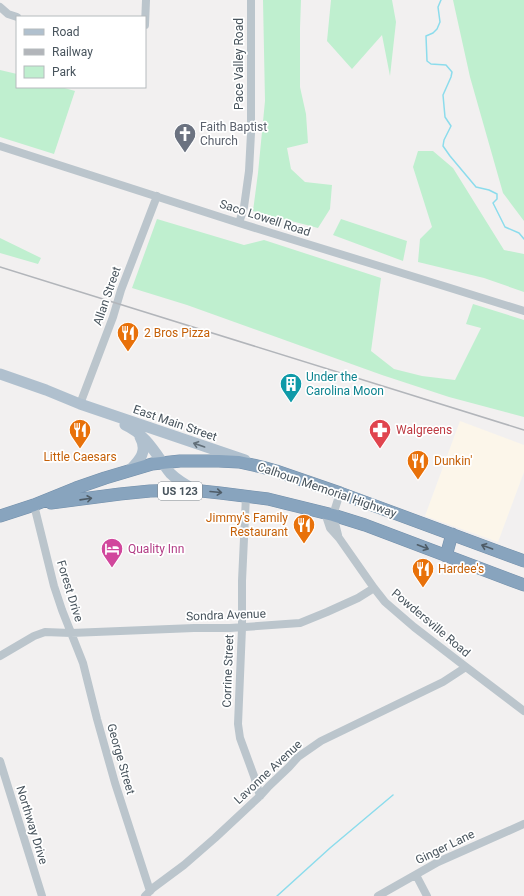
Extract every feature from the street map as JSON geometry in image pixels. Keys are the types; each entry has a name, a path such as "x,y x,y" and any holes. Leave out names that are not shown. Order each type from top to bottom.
{"highway":[{"name":"Calhoun Memorial Highway","path":"0,516 34,506 76,488 152,464 180,461 239,462 262,467 340,493 524,561"},
{"name":"Calhoun Memorial Highway","path":"34,506 150,491 197,491 246,496 288,503 371,527 524,585"},
{"path":"371,527 389,527 396,513"},
{"path":"404,540 411,528 435,528"},
{"path":"446,556 452,534"}],"main road":[{"name":"East Main Street","path":"0,374 80,404 262,467"},
{"name":"East Main Street","path":"80,404 96,415 136,431 175,478 197,491"},
{"path":"130,470 140,459 143,453 143,442 136,431"}],"street":[{"path":"145,16 146,0"},
{"name":"Pace Valley Road","path":"239,223 244,207 249,171 251,133 251,0"},
{"path":"0,7 8,14 16,17"},
{"name":"Saco Lowell Road","path":"0,146 239,223 524,311"},
{"name":"Allan Street","path":"80,404 157,196"},
{"path":"329,514 340,493"},
{"name":"Corrine Street","path":"246,496 238,716 240,738 260,796"},
{"name":"Forest Drive","path":"0,656 34,636 45,632 71,633 54,586 34,506"},
{"name":"Powdersville Road","path":"329,514 330,528 386,602 414,627 524,711"},
{"name":"Sondra Avenue","path":"71,633 194,628 242,628 300,623 358,598 374,588"},
{"name":"George Street","path":"71,633 82,663 147,893"},
{"name":"Lavonne Avenue","path":"147,893 184,865 215,838 260,796 298,757 321,741 443,682 466,667"},
{"name":"Northway Drive","path":"0,760 42,896"},
{"name":"Ginger Lane","path":"378,896 452,856 524,824"},
{"path":"416,875 427,896"}],"shaded area":[{"path":"460,421 524,445 524,472 498,542 425,516"}],"green space":[{"path":"263,0 301,0 300,87 306,114 308,143 287,148 291,169 305,182 332,185 330,209 318,228 253,211 265,101"},
{"path":"331,0 392,0 396,22 390,76 382,35 352,69 327,41"},
{"path":"453,0 524,0 524,221 503,193 470,77"},
{"path":"0,70 16,74 16,88 64,88 75,91 54,154 0,137"},
{"path":"418,151 433,151 453,168 504,250 524,254 524,292 484,278 418,262 420,239 432,227 413,167"},
{"path":"157,219 244,245 264,240 381,278 371,351 394,369 422,376 455,380 481,328 466,324 473,304 524,320 524,417 449,397 382,375 187,305 132,288"},
{"path":"341,219 407,241 403,261 333,235"},
{"path":"0,238 41,258 38,264 0,253"}],"waterway":[{"path":"441,0 438,7 440,22 437,29 433,33 426,36 427,61 431,64 446,65 452,72 443,95 445,117 451,126 444,140 443,146 476,187 489,190 497,194 497,199 493,203 505,227 519,233 524,239"},
{"path":"277,896 330,848 393,795"}],"railway":[{"path":"0,267 524,430"}],"place":[{"name":"Faith Baptist Church","path":"185,154"},
{"name":"2 Bros Pizza","path":"128,352"},
{"name":"Under the Carolina Moon","path":"291,404"},
{"name":"Little Caesars","path":"80,450"},
{"name":"Walgreens","path":"380,450"},
{"name":"Dunkin'","path":"418,480"},
{"name":"Jimmy's Family Restaurant","path":"304,544"},
{"name":"Quality Inn","path":"112,568"},
{"name":"Hardee's","path":"423,588"}]}
